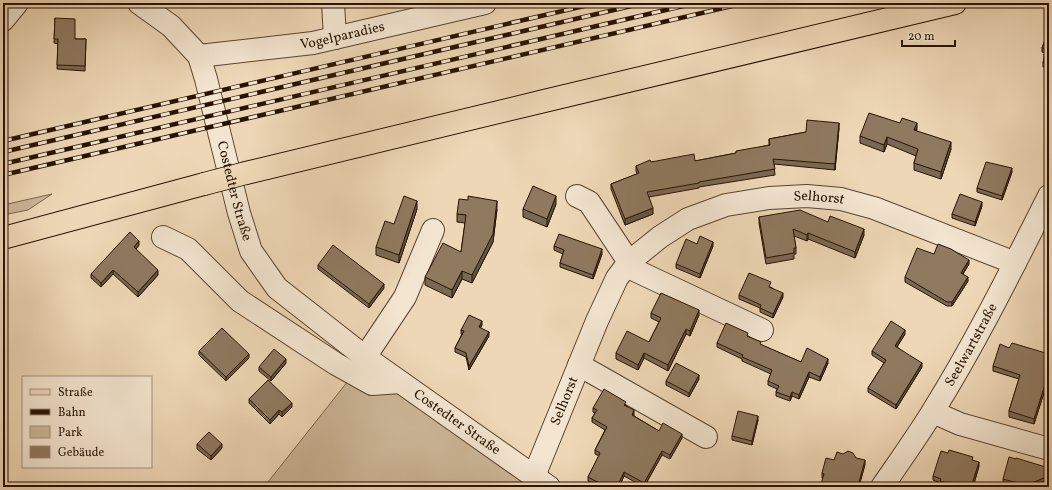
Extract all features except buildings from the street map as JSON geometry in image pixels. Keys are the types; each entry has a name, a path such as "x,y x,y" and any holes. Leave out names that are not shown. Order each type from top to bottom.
{"main road":[{"path":"3,238 246,173 955,3"}],"street":[{"path":"3,20 17,3"},
{"name":"Costedter Straße","path":"139,3 171,26 199,56 239,213 251,251 277,288 365,357 542,482"},
{"path":"333,3 335,38"},
{"name":"Vogelparadies","path":"199,56 313,43 485,3"},
{"path":"577,196 589,202 628,264 762,330"},
{"name":"Selhorst","path":"542,482 579,365 617,278 628,264 660,236 688,218 726,205 769,198 807,196 841,199 874,208 1015,264"},
{"name":"Seelwartstraße","path":"882,487 933,412 971,346 1015,264 1049,196"},
{"path":"365,357 405,297 433,230"},
{"path":"163,237 188,249 240,301 336,364 372,384 400,382"},
{"path":"579,365 706,437"},
{"path":"933,412 960,424 1049,448"}],"green space":[{"path":"52,194 28,210 3,215 3,205"},
{"path":"367,357 529,487 264,487"}],"railway":[{"path":"3,141 597,3"},
{"path":"3,152 644,3"},
{"path":"3,164 696,3"},
{"path":"3,175 745,3"}]}
